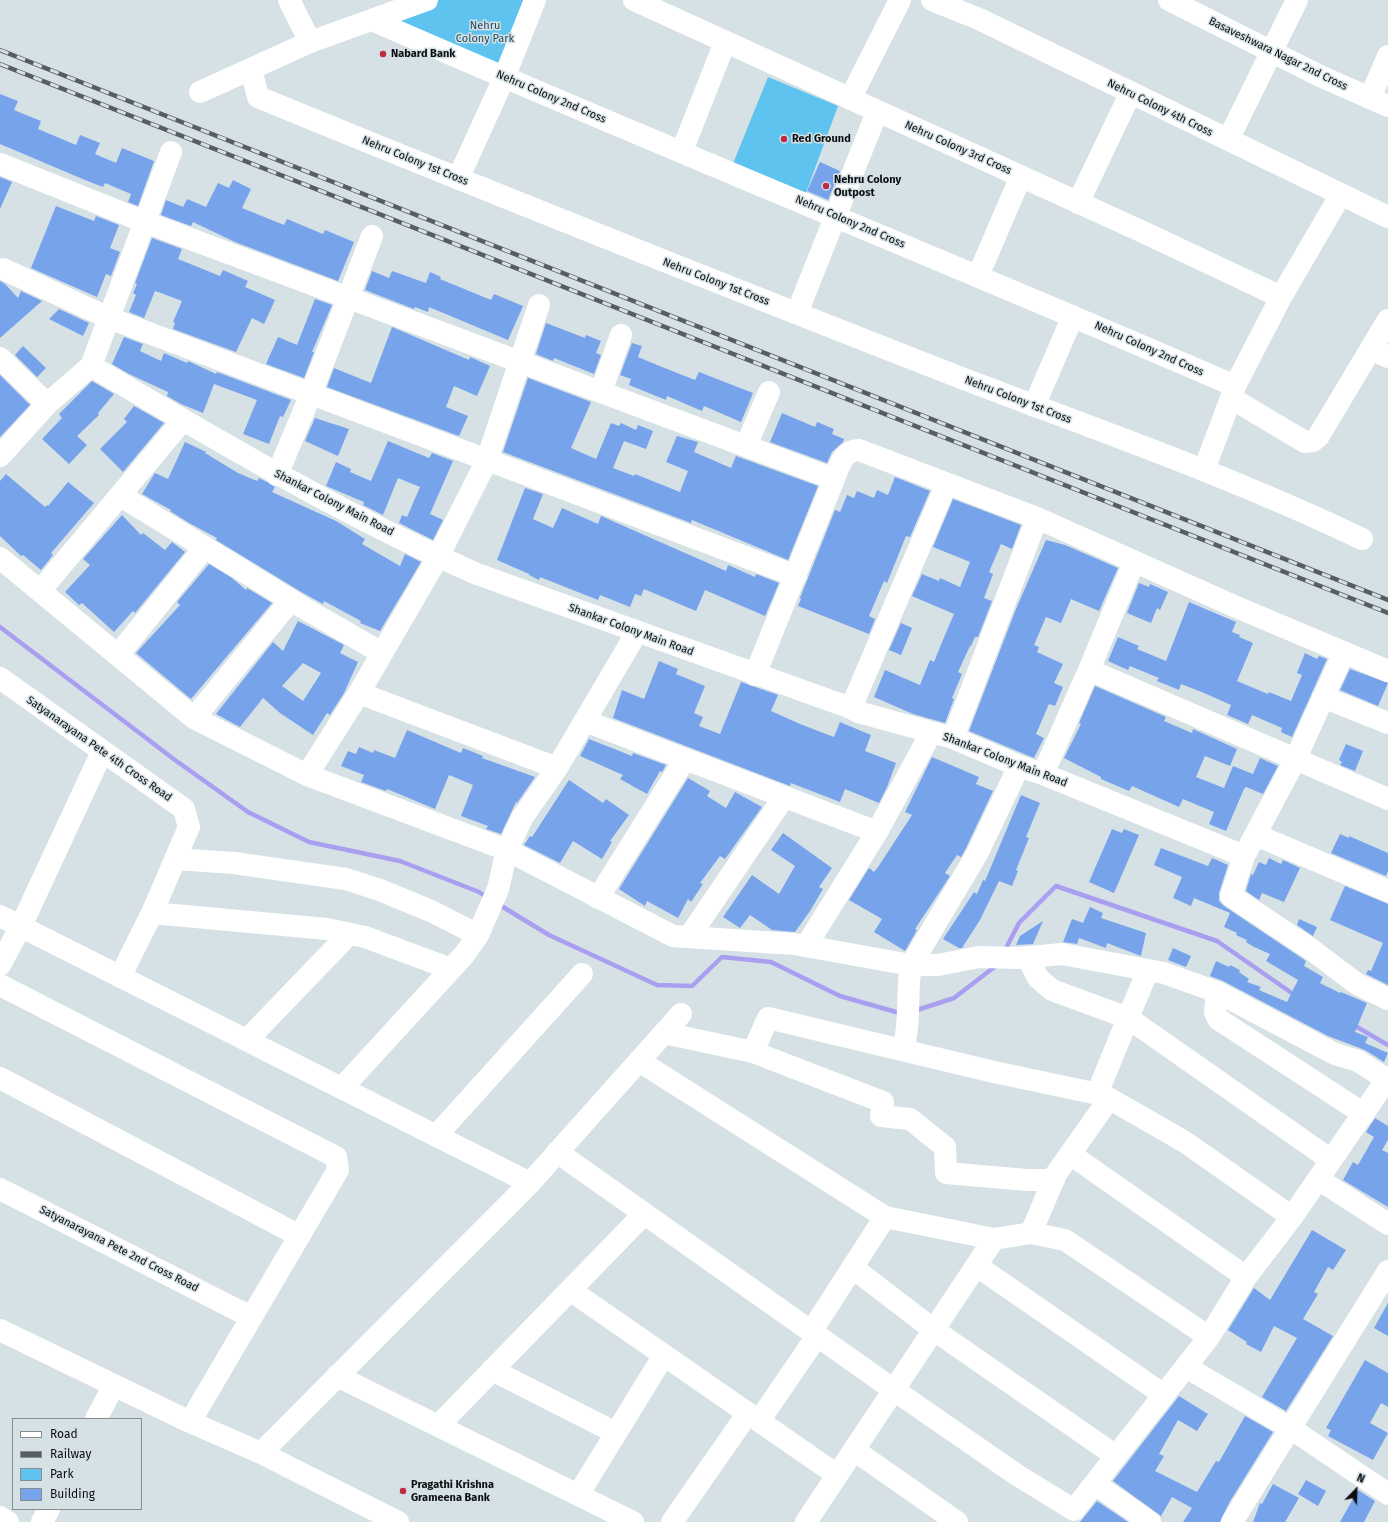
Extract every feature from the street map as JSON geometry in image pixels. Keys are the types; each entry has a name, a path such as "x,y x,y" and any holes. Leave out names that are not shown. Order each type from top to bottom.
{"street":[{"path":"289,0 310,42"},
{"path":"200,92 310,42 374,21 428,0"},
{"path":"458,179 504,78 535,0"},
{"name":"Nehru Colony 3rd Cross","path":"634,0 1281,297"},
{"path":"850,99 900,0"},
{"path":"1228,140 1297,0"},
{"name":"Nehru Colony 4th Cross","path":"936,1 979,19 1130,94 1388,217"},
{"name":"Basaveshwara Nagar 2nd Cross","path":"1174,1 1272,52 1379,102"},
{"name":"Nehru Colony 2nd Cross","path":"374,21 504,78 682,151 1073,316 1233,392 1305,442 1313,441 1318,436 1379,353"},
{"path":"682,151 725,42"},
{"path":"1379,102 1388,56"},
{"name":"Nehru Colony 1st Cross","path":"251,69 258,97 458,179 797,314 1204,470 1286,503 1362,539"},
{"path":"1078,203 1130,94"},
{"path":"797,314 877,112"},
{"path":"0,456 47,404 90,366 171,152"},
{"path":"0,164 145,222 834,479"},
{"path":"978,276 1020,176"},
{"path":"1204,470 1233,392 1281,297 1341,194"},
{"path":"277,475 311,394 372,236"},
{"path":"3,269 109,318 796,576"},
{"path":"307,775 382,654 438,557 487,460 539,305"},
{"path":"1034,406 1073,316"},
{"path":"1379,353 1388,320"},
{"path":"601,392 621,335"},
{"path":"0,358 47,404"},
{"name":"Shankar Colony Main Road","path":"90,366 277,475 438,557 477,574 755,675 851,708 858,712 953,738 1244,856"},
{"path":"746,446 769,392"},
{"path":"40,591 183,420"},
{"path":"755,675 834,479 844,457 853,450 859,450 946,485 1037,518 1134,562 1388,671"},
{"path":"851,708 946,485"},
{"path":"121,496 382,654"},
{"path":"953,738 1037,518"},
{"path":"118,655 205,547"},
{"path":"0,558 194,718 307,775 507,850 673,936 794,944 911,965 938,965 979,957 1023,957 1062,954 1148,970 1181,978 1217,992 1335,1054 1358,1061 1387,1079 1292,1217 1246,1277 1209,1337 1074,1510 1017,1475 894,1390 557,1152"},
{"path":"1043,774 1089,670 1134,562"},
{"path":"194,718 291,600"},
{"path":"342,1088 464,955 482,926 498,889 507,850 522,818 556,768 637,632"},
{"path":"1344,652 1296,758 1244,856 1231,896 1312,950 1357,984 1388,999"},
{"path":"1089,670 1296,758 1388,799"},
{"name":"Satyanarayana Pete 4th Cross Road","path":"0,678 184,809 189,826 175,859"},
{"path":"359,692 556,768"},
{"path":"1323,697 1388,724"},
{"path":"585,721 877,832"},
{"path":"806,946 877,832 931,733"},
{"path":"0,966 21,926 102,752"},
{"path":"598,898 685,759"},
{"path":"903,1050 908,1013 908,981 911,965 976,854 1019,766"},
{"path":"689,937 784,797"},
{"path":"1256,835 1388,891"},
{"path":"120,977 152,913 175,859 234,863 346,880 380,890 434,912 482,926"},
{"path":"152,913 327,929 365,937 450,969"},
{"path":"0,916 530,1183"},
{"path":"247,1040 349,934"},
{"path":"1023,957 1038,978 1052,990 1128,1018 1331,1160"},
{"path":"1031,1233 1054,1180 1103,1096 1128,1018 1148,970"},
{"path":"436,1136 582,974"},
{"path":"0,985 336,1157 338,1170 298,1235 244,1313 190,1422"},
{"path":"1217,992 1215,1012 1218,1019 1364,1114"},
{"path":"261,1453 530,1183 681,1014"},
{"path":"754,1052 768,1018 1103,1096 1185,1142 1292,1217"},
{"path":"664,1033 754,1052 883,1102 881,1116 910,1119 945,1147 946,1173 1027,1180 1054,1180"},
{"path":"639,1061 886,1217 994,1239 1031,1233 1065,1240 1209,1337"},
{"path":"0,1078 298,1235"},
{"path":"1070,1154 1246,1277"},
{"path":"1318,1179 1388,1224"},
{"name":"Satyanarayana Pete 2nd Cross Road","path":"0,1189 244,1313"},
{"path":"438,1426 644,1214"},
{"path":"672,1522 754,1417 814,1334 852,1268 886,1217"},
{"path":"806,1522 994,1239"},
{"path":"977,1266 1164,1394"},
{"path":"852,1268 934,1330 1116,1456"},
{"path":"1232,1522 1388,1271"},
{"path":"570,1290 837,1475"},
{"path":"0,1330 190,1422 261,1453 398,1522"},
{"path":"578,1495 664,1355"},
{"path":"1186,1366 1290,1428 1388,1494"},
{"path":"492,1370 616,1433"},
{"path":"337,1376 632,1522"},
{"path":"97,1418 114,1385"},
{"path":"854,1450 957,1522"},
{"path":"1095,1484 1128,1516 1150,1522"},
{"path":"42,1522 48,1510"},
{"path":"0,1517 8,1522"}],"green space":[{"name":"Nehru Colony Park","path":"435,0 532,0 502,75 383,20"},
{"name":"Red Ground","path":"768,77 838,106 804,198 730,171"}],"building":[{"path":"0,94 18,101 14,110 41,121 38,129 76,145 80,135 100,143 95,154 116,163 122,148 154,161 138,206 128,202 131,194 105,183 103,187 0,144"},
{"path":"820,162 840,171 828,200 807,191"},
{"path":"0,177 12,182 0,209"},
{"path":"233,180 251,189 242,208 284,225 287,219 323,234 325,230 354,242 338,281 235,242 193,222 191,226 161,215 166,200 183,207 187,199 206,207 218,183 229,188"},
{"path":"56,206 94,221 96,216 119,225 110,248 120,252 111,276 106,274 97,297 31,268"},
{"path":"152,238 182,249 178,259 220,276 223,270 248,281 245,287 275,300 264,324 252,318 236,352 173,329 175,323 173,322 182,301 161,293 155,291 144,318 129,312 136,295 133,293 137,284 135,283"},
{"path":"372,271 389,278 392,271 426,283 430,272 441,277 440,279 491,300 494,294 523,306 508,340 429,307 428,312 415,307 414,309 365,290"},
{"path":"0,281 5,284 18,298 21,291 42,301 0,338"},
{"path":"315,299 332,305 312,352 314,352 304,378 266,364 278,337 297,345"},
{"path":"59,309 89,323 83,336 49,319"},
{"path":"546,323 585,338 586,335 601,341 596,353 601,355 594,374 554,358 553,361 536,354"},
{"path":"392,327 469,360 470,357 490,366 477,396 454,386 446,407 468,416 459,436 327,387 334,368 371,383"},
{"path":"124,337 143,344 140,351 161,361 164,353 187,363 188,361 216,374 217,372 291,400 283,417 280,416 269,444 243,434 257,400 214,384 203,413 181,404 167,396 168,392 129,374 112,364"},
{"path":"632,343 642,346 638,357 662,367 695,380 699,372 753,393 741,422 704,406 702,411 667,396 666,400 629,385 631,379 620,375"},
{"path":"23,346 46,368 37,377 15,355"},
{"path":"0,375 30,405 0,437"},
{"path":"528,378 591,402 571,448 596,459 611,423 619,426 621,423 636,430 638,425 653,431 646,449 624,441 613,468 634,476 635,474 680,492 688,471 666,462 677,436 698,442 694,452 731,468 736,456 818,486 788,560 692,520 691,523 503,452"},
{"path":"92,381 114,394 98,413 99,415 77,436 87,445 69,464 42,439 62,418 59,414"},
{"path":"134,406 164,423 123,472 100,449 127,422 124,419"},
{"path":"782,413 815,427 817,422 834,429 832,434 844,439 843,442 832,452 827,463 770,442"},
{"path":"315,418 349,429 338,456 305,441"},
{"path":"388,441 429,458 432,453 453,461 430,514 443,520 433,540 399,523 402,515 407,517 420,487 398,478 383,515 363,505 364,502 326,486 336,462 351,469 350,472 371,481"},
{"path":"185,442 206,452 205,453 238,473 257,481 259,478 267,482 275,487 272,492 336,521 365,539 362,544 400,566 405,554 421,562 380,631 360,623 361,621 324,601 323,604 303,593 216,540 217,538 189,523 170,511 171,510 142,494 155,473 168,479"},
{"path":"6,474 45,507 47,505 48,506 68,482 94,503 51,553 53,555 41,570 23,555 21,556 0,536 0,481"},
{"path":"895,477 930,491 910,537 906,536 887,583 884,581 869,616 875,619 869,634 798,606 835,510 840,512 847,495 854,498 857,491 874,498 877,490 888,495"},
{"path":"525,488 543,494 533,519 553,528 562,508 598,524 601,516 726,571 728,565 755,577 756,574 779,583 765,616 705,590 696,611 644,589 641,596 635,594 630,607 600,595 598,600 540,577 539,580 497,560"},
{"path":"953,499 1021,525 1012,549 1001,544 989,572 993,574 984,598 992,601 978,637 975,637 958,672 962,674 952,698 954,699 945,723 913,714 874,697 885,670 920,685 930,660 934,662 954,614 912,596 922,574 939,581 940,578 960,587 970,562 933,547"},
{"path":"122,515 141,535 143,533 165,550 172,542 185,552 135,613 133,611 114,632 82,603 79,605 65,592 90,565 83,559"},
{"path":"1046,540 1065,545 1118,568 1099,611 1071,599 1061,623 1046,617 1034,645 1039,647 1037,652 1063,664 1054,683 1063,687 1055,706 1049,704 1036,734 1044,738 1034,758 969,731 1016,609"},
{"path":"209,564 232,578 246,590 247,588 272,603 191,699 136,653 180,605 177,602"},
{"path":"1139,583 1149,587 1150,584 1168,592 1160,610 1157,608 1151,623 1127,613"},
{"path":"1189,602 1236,622 1232,632 1253,643 1237,681 1268,694 1269,692 1291,701 1302,675 1297,673 1305,653 1317,659 1319,656 1327,659 1292,737 1281,732 1282,728 1252,715 1248,724 1227,715 1231,705 1204,693 1181,684 1179,690 1157,681 1159,678 1130,666 1128,670 1108,661 1118,637 1139,646 1137,649 1166,661"},
{"path":"298,621 344,645 340,653 358,662 344,693 330,715 327,713 313,735 280,713 263,698 240,727 216,714 273,642 283,651","holes":["303,663 321,673 303,701 282,686"]},
{"path":"901,623 912,628 901,655 889,650"},
{"path":"659,661 678,669 676,674 705,686 694,713 703,717 699,726 720,734 741,682 778,695 771,711 800,724 834,737 840,722 871,735 865,751 896,763 879,803 845,789 840,802 791,783 790,786 613,718 622,690 644,699"},
{"path":"1350,669 1388,683 1378,706 1340,690"},
{"path":"1095,686 1166,717 1164,721 1192,733 1193,729 1237,749 1230,766 1205,756 1196,777 1224,788 1233,766 1253,774 1260,758 1278,766 1263,794 1246,787 1244,789 1226,831 1209,824 1214,812 1183,799 1179,807 1132,786 1129,791 1101,779 1101,777 1064,758 1081,724 1079,723"},
{"path":"407,730 461,753 463,748 483,756 482,758 535,777 517,803 516,802 501,834 486,829 488,826 461,816 473,785 449,775 435,809 387,789 386,791 361,782 364,775 341,766 348,751 356,754 359,747 373,753 374,750 395,758"},
{"path":"589,739 632,756 633,753 666,765 662,772 660,771 647,794 620,779 623,775 580,756"},
{"path":"1346,744 1363,751 1355,771 1340,765 1342,762 1339,760"},
{"path":"932,757 979,777 976,784 993,791 966,848 961,857 957,855 945,873 950,876 915,929 917,930 905,951 874,932 882,919 849,900 869,868 874,872 878,867 912,815 905,812"},
{"path":"688,778 710,791 707,796 726,808 735,792 762,807 725,859 720,856 700,883 703,884 691,902 688,899 678,918 647,901 645,906 619,889"},
{"path":"569,780 603,803 606,799 629,815 610,841 612,842 602,859 573,841 560,863 524,845 530,836 532,837"},
{"path":"1021,795 1040,803 1026,837 1029,838 1016,870 1018,871 1012,886 999,881 980,920 962,948 959,948 943,939 974,892 977,894 983,880 985,881"},
{"path":"1112,829 1122,833 1124,829 1139,835 1114,893 1089,882"},
{"path":"783,833 832,868 819,887 823,889 795,932 772,930 750,915 740,928 723,917 752,875 779,894 795,866 771,850"},
{"path":"1340,834 1349,838 1349,836 1388,853 1388,871 1386,876 1331,853"},
{"path":"1161,848 1208,866 1212,858 1228,865 1219,893 1219,901 1224,906 1306,961 1304,966 1323,977 1320,983 1340,993 1341,992 1367,1003 1355,1032 1368,1037 1365,1043 1388,1053 1384,1062 1365,1050 1328,1036 1223,981 1210,976 1216,961 1229,967 1230,965 1240,970 1239,972 1249,979 1247,982 1261,987 1259,990 1287,1002 1298,980 1266,961 1270,954 1254,947 1246,942 1247,940 1236,935 1237,933 1224,927 1230,913 1194,898 1191,906 1173,898 1182,877 1154,865"},
{"path":"1269,858 1281,864 1283,860 1300,868 1284,902 1262,893 1259,900 1246,891 1251,874 1253,875 1259,862 1266,865"},
{"path":"1345,886 1388,904 1388,985 1366,974 1368,970 1371,971 1383,943 1330,920"},
{"path":"1090,907 1103,913 1101,918 1146,933 1141,956 1107,943 1106,948 1079,938 1077,944 1063,942 1072,919 1083,923"},
{"path":"1299,919 1317,927 1313,936 1297,925"},
{"path":"1043,921 1033,944 1016,945 1020,936"},
{"path":"1173,948 1191,956 1186,967 1168,960"},
{"path":"1375,1118 1388,1126 1388,1140 1382,1150 1388,1153 1388,1207 1343,1180 1353,1162 1358,1165 1374,1137 1366,1132"},
{"path":"1312,1230 1346,1250 1333,1270 1328,1267 1314,1292 1318,1294 1303,1319 1333,1336 1286,1411 1262,1397 1297,1338 1274,1326 1261,1352 1246,1344 1247,1342 1228,1330 1254,1288 1270,1300"},
{"path":"1388,1303 1388,1336 1374,1328"},
{"path":"1365,1360 1388,1373 1388,1407 1381,1403 1370,1423 1388,1433 1373,1460 1328,1436 1331,1430 1326,1428"},
{"path":"1179,1396 1208,1414 1197,1431 1178,1420 1159,1454 1164,1456 1155,1471 1197,1492 1216,1461 1219,1462 1245,1416 1273,1432 1229,1503 1220,1522 1183,1522 1192,1508 1172,1497 1161,1516 1113,1481"},
{"path":"1306,1480 1326,1491 1318,1506 1298,1494"},
{"path":"1273,1484 1299,1498 1285,1522 1253,1522 1260,1503 1262,1504"},
{"path":"1358,1490 1375,1501 1364,1522 1340,1522"},
{"path":"1097,1501 1128,1522 1080,1522"}],"waterway":[{"path":"0,627 175,760 248,812 309,842 400,861 479,892 488,898"},
{"path":"1004,952 1019,923 1056,886 1217,941 1296,996"},
{"path":"498,904 549,935 657,985 692,986 722,957 771,962 840,996 903,1014"},
{"path":"914,1011 954,998 997,965"},
{"path":"1352,1024 1388,1045"}],"railway":[{"path":"0,50 1388,600"},
{"path":"0,64 1388,613"}],"place":[{"name":"Nabard Bank","path":"383,54"},
{"name":"Red Ground","path":"784,139"},
{"name":"Nehru Colony Outpost","path":"826,186"},
{"name":"Pragathi Krishna Grameena Bank","path":"403,1491"}]}
